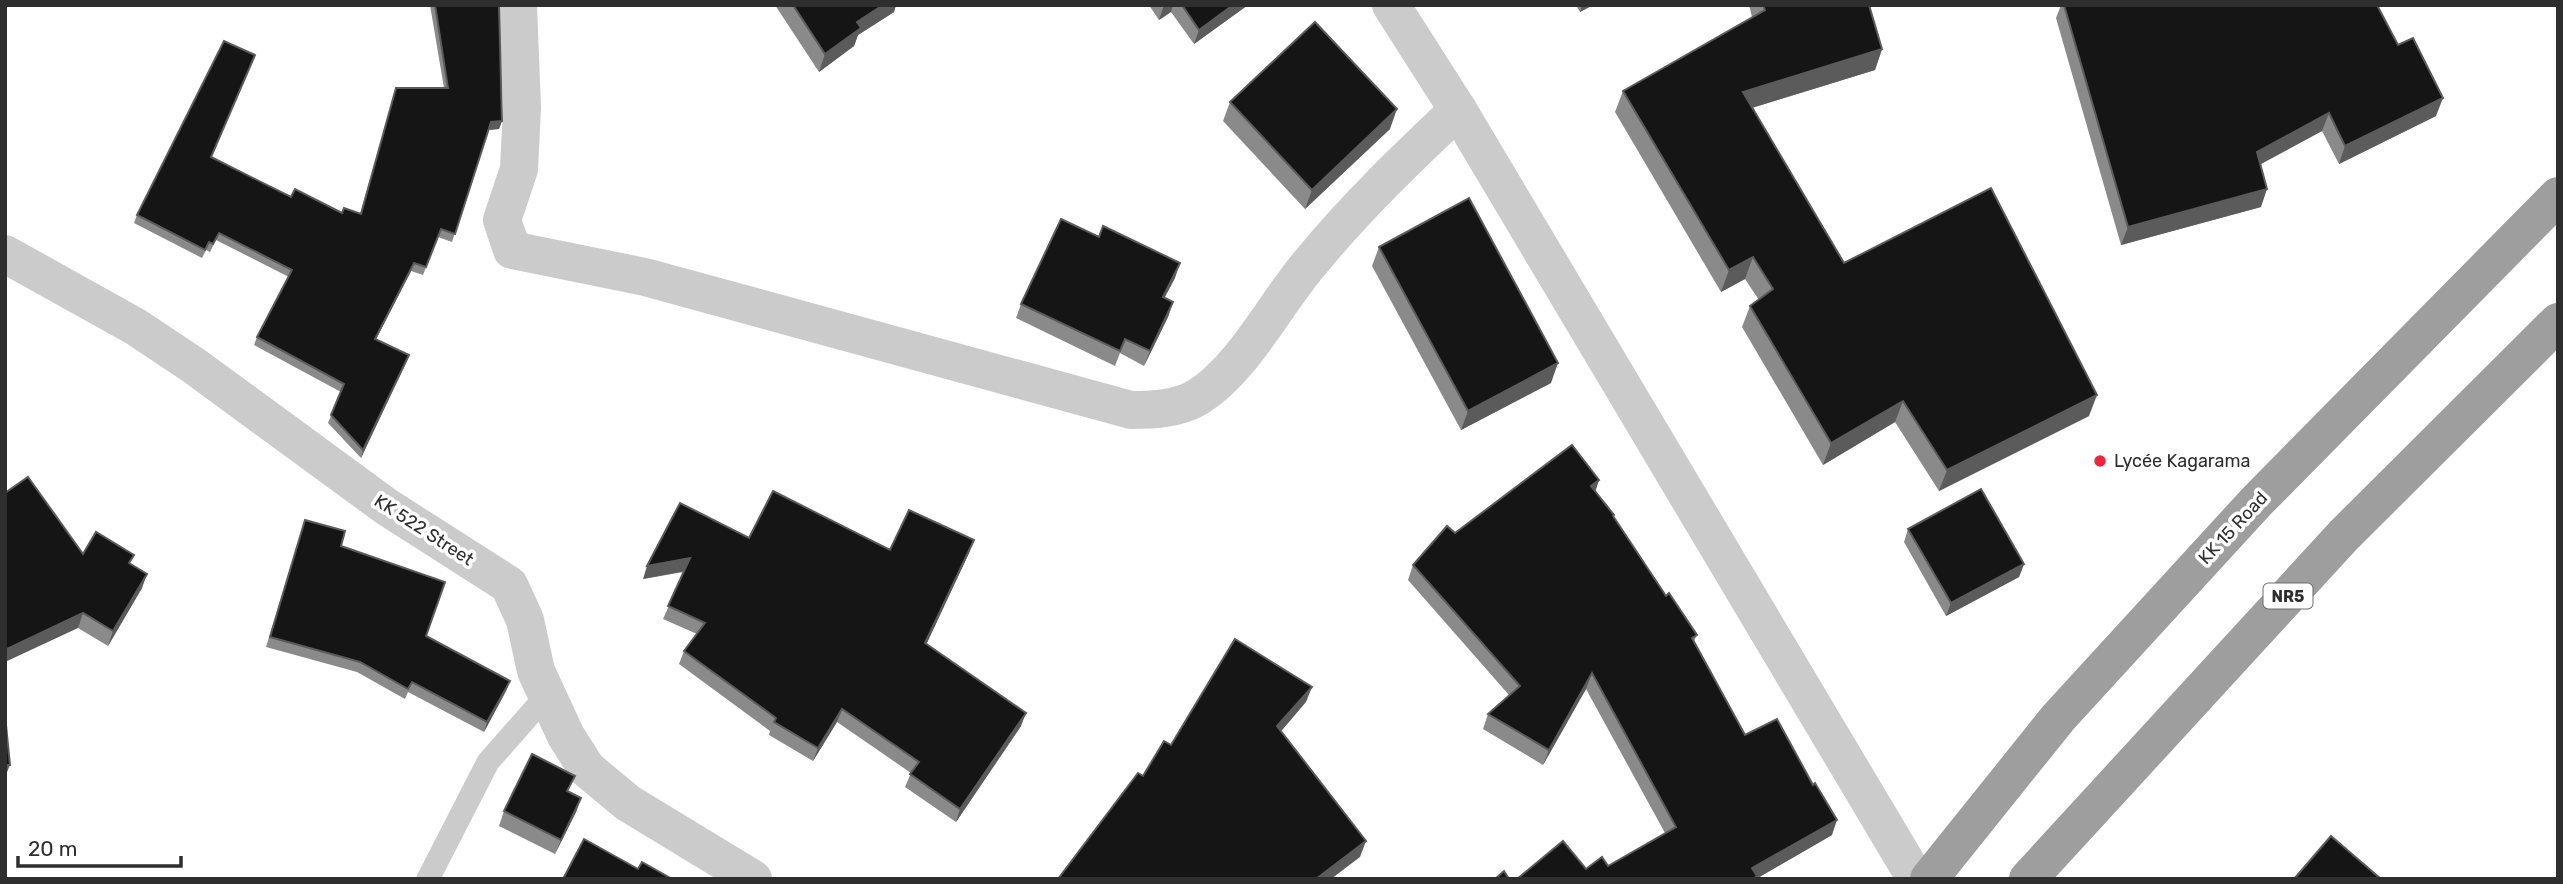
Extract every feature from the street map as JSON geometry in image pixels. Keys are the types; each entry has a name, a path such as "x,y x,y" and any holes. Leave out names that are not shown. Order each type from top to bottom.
{"highway":[{"name":"KK 15 Road","path":"1929,879 2057,718 2258,501 2558,195"},
{"name":"NR5","path":"2028,879 2344,535 2558,322"}],"street":[{"path":"518,5 522,108 519,169 502,220 512,250 645,277 1131,410 1161,409 1195,399 1223,379 1307,265 1358,206 1458,110"},
{"path":"1391,5 1458,110 1916,879"},
{"name":"KK 522 Street","path":"5,254 136,327 182,357 387,507 509,585 525,620 536,671 566,736 587,769 628,803 753,879"}],"lane":[{"path":"428,879 488,762 547,695"}],"building":[{"path":"435,5 499,5 502,121 491,122 455,234 441,229 426,267 414,263 375,339 409,355 363,450 331,415 344,384 257,337 292,270 219,233 213,244 209,242 205,250 137,215 224,41 255,55 211,157 291,197 295,189 342,213 344,208 361,214 396,88 448,88"},
{"path":"793,5 883,5 857,22 861,28 825,54"},
{"path":"1182,5 1233,5 1199,30"},
{"path":"1763,5 1869,5 1882,49 1743,92 1844,263 1991,188 2097,395 1947,470 1903,401 1831,443 1750,306 1773,289 1753,257 1729,270 1623,91 1765,10"},
{"path":"2064,5 2377,5 2398,45 2413,38 2443,98 2345,146 2329,113 2257,152 2267,189 2128,227"},
{"path":"1315,22 1397,109 1312,190 1230,102"},
{"path":"1469,198 1558,363 1468,411 1379,247"},
{"path":"1061,219 1099,237 1103,226 1180,263 1163,297 1173,302 1150,351 1125,339 1120,351 1021,304"},
{"path":"1572,445 1599,480 1591,486 1614,515 1666,596 1669,593 1697,635 1692,638 1745,735 1777,719 1813,785 1815,783 1837,820 1752,868 1757,876 1753,879 1517,879 1563,841 1586,869 1602,857 1608,866 1676,827 1592,673 1549,750 1488,714 1520,686 1413,565 1447,526 1455,533"},
{"path":"28,477 83,554 96,532 134,555 129,563 147,574 113,631 83,613 5,650 5,493"},
{"path":"1981,489 2024,564 1951,603 1908,529"},
{"path":"773,491 890,550 909,510 974,540 925,643 1026,713 960,809 910,774 919,762 842,709 818,748 774,722 776,718 684,651 705,623 668,606 690,558 647,566 680,503 749,538"},
{"path":"305,520 345,531 341,546 445,582 426,636 510,681 487,722 412,682 408,689 360,662 270,637"},
{"path":"1235,639 1312,687 1277,726 1366,841 1316,879 1058,879 1138,773 1143,776 1164,741 1171,745"},
{"path":"5,715 10,765 5,765"},
{"path":"532,754 575,776 567,791 581,798 561,840 504,811"},
{"path":"2331,836 2381,879 2294,879"},
{"path":"584,839 638,869 642,862 672,879 563,879"},
{"path":"1504,871 1509,879 1495,879"}],"place":[{"name":"Lycée Kagarama","path":"2100,461"}]}
